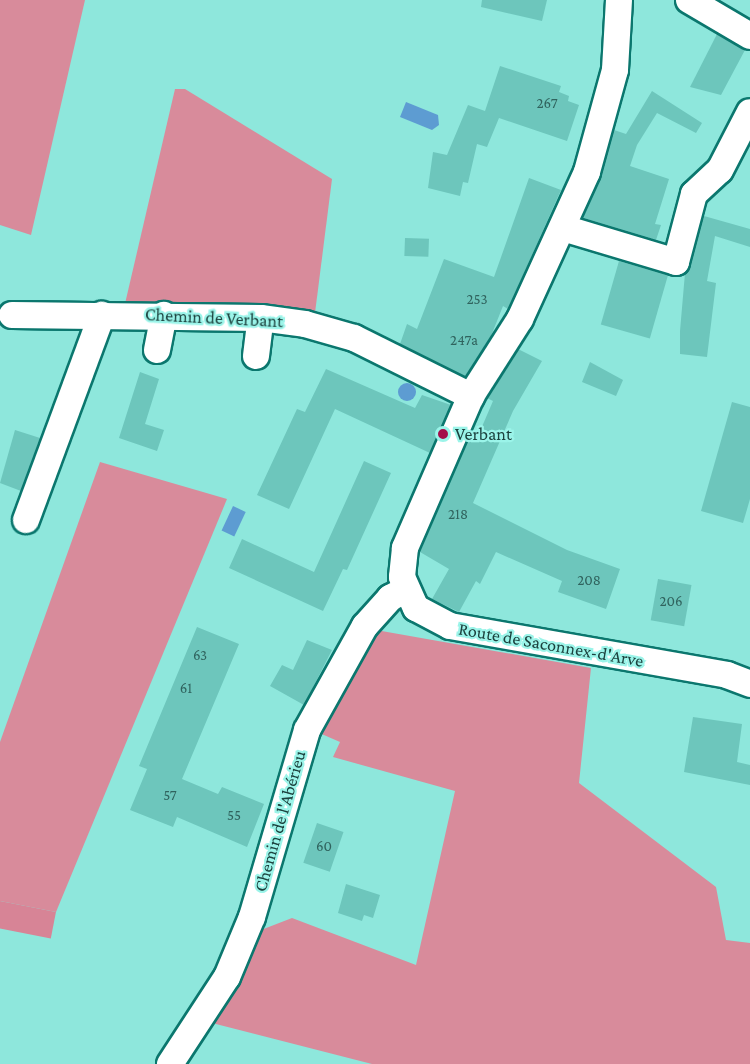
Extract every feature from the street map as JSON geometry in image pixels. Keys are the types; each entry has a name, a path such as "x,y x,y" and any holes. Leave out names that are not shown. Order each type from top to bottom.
{"street":[{"path":"405,590 401,569 405,548 471,396 520,319 563,228 604,120 618,52 619,0"},
{"path":"689,0 750,36"},
{"path":"563,228 676,262 694,194 720,170 750,112"},
{"name":"Chemin de Verbant","path":"12,315 164,315 261,318 345,335 471,396"},
{"path":"26,520 102,315"},
{"path":"157,350 164,315"},
{"path":"256,356 261,318"},
{"name":"Route de Saconnex-d'Arve","path":"405,590 416,608 450,626 727,675 750,684"},
{"name":"Chemin de l'Abérieu","path":"170,1064 227,977 252,917 307,730 364,626 390,598 405,590"}],"shaded area":[{"path":"0,0 85,0 31,235 0,225"},
{"path":"175,89 185,89 332,179 315,313 124,308"},
{"path":"100,462 227,499 56,912 0,901 0,742"},
{"path":"376,630 591,668 579,783 716,887 726,940 750,943 750,1064 372,1064 212,1023 239,980 261,930 292,918 416,965 455,791 333,757 340,742 317,732"},
{"path":"0,901 56,912 51,938 0,929"}],"water":[{"path":"406,102 438,115 439,125 432,130 400,117"},
{"path":"407,383 413,386 416,392 413,398 407,401 401,398 398,392 401,386"},
{"path":"233,506 246,512 234,536 222,530"}],"building":[{"path":"482,0 547,0 542,21 481,7"},
{"path":"717,34 745,50 721,95 690,87"},
{"path":"500,66 561,86 559,92 569,96 568,101 579,105 567,141 499,118 487,147 477,144 468,183 463,182 460,196 428,188 433,152 447,155 468,105 485,111"},
{"path":"652,91 702,123 696,133 657,113 637,145 630,166 669,179 655,224 661,225 656,240 583,218 601,176 614,130 626,134"},
{"path":"529,178 561,190 508,309 503,306 491,336 466,377 400,344 407,324 417,329 444,259 494,277"},
{"path":"704,216 750,229 750,247 715,236 707,281 716,283 707,357 680,354 685,273"},
{"path":"405,238 429,239 428,257 404,256"},
{"path":"619,261 668,275 650,339 601,324"},
{"path":"518,349 542,361 513,411 473,503 567,550 620,569 606,609 558,592 562,581 496,552 480,584 476,581 459,612 432,599 449,569 420,552 471,433 478,436 493,401 487,398"},
{"path":"590,362 623,380 616,396 582,382"},
{"path":"326,369 415,408 422,395 451,405 430,453 335,409 289,509 257,495 297,409 305,412"},
{"path":"140,372 159,379 145,424 164,430 157,451 119,438"},
{"path":"732,402 750,407 750,499 743,523 701,511"},
{"path":"15,430 40,438 21,491 0,483"},
{"path":"364,461 391,473 347,570 343,569 323,611 229,568 242,539 314,572"},
{"path":"658,579 691,585 684,626 651,620"},
{"path":"197,627 239,644 182,779 218,794 222,787 264,804 247,847 177,817 173,827 130,810 147,769 139,766"},
{"path":"307,640 332,650 304,705 270,686 282,665 293,670"},
{"path":"693,717 742,724 737,762 750,765 750,785 684,772"},
{"path":"317,823 343,832 330,872 303,863"},
{"path":"346,884 380,895 373,918 364,915 362,921 338,913"}],"place":[{"name":"Verbant","path":"443,434"}]}
